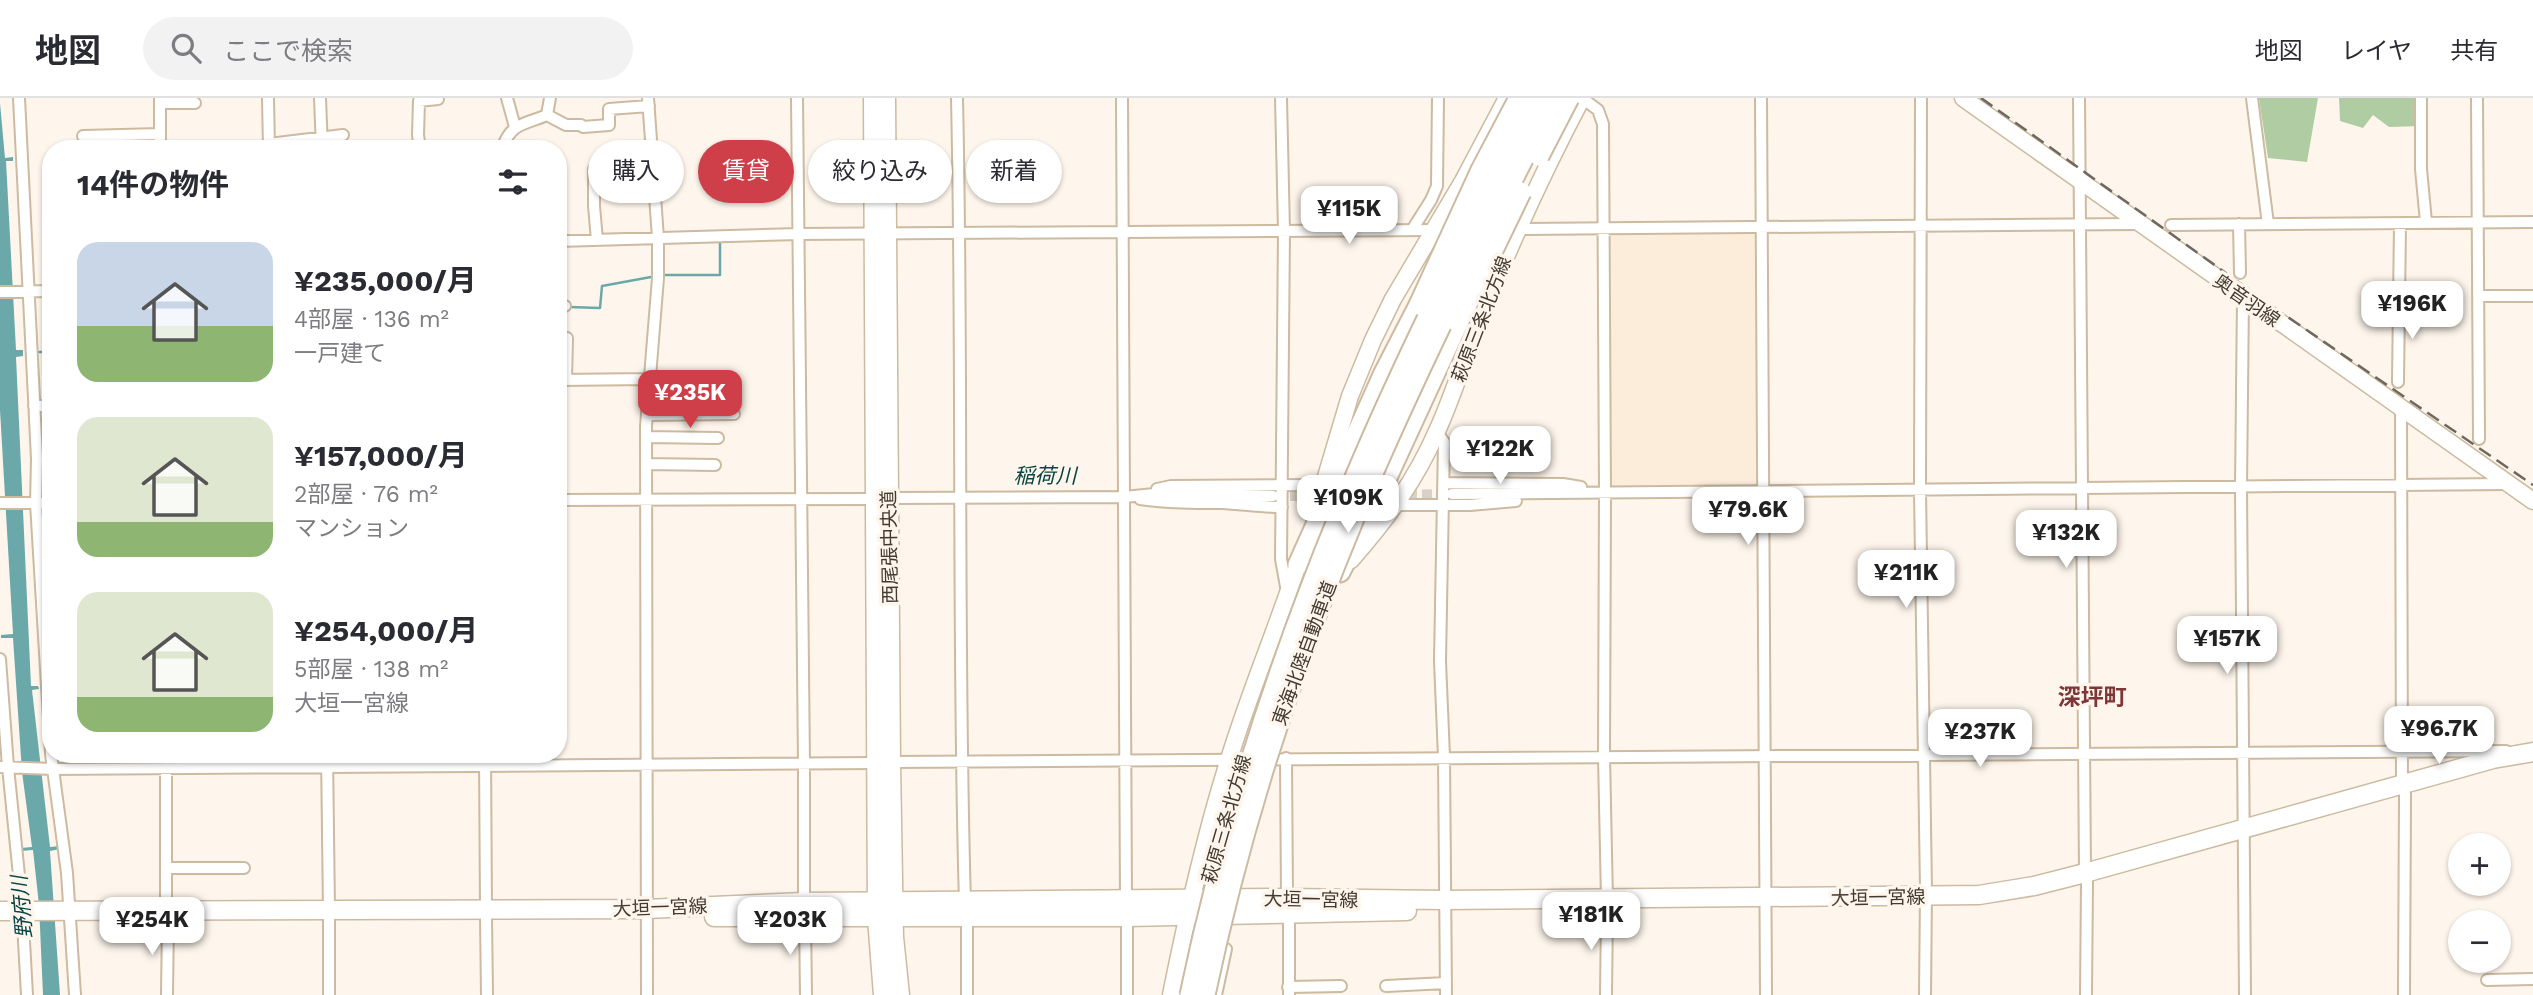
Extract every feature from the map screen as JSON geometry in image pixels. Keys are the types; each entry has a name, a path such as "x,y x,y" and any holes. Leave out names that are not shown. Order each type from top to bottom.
{"highway":[{"path":"1298,565 1384,373 1419,305 1476,180 1519,98"},
{"name":"東海北陸自動車道","path":"1190,995 1235,817 1306,600 1356,475 1403,370 1537,98"},
{"name":"東海北陸自動車道","path":"1205,995 1231,888 1272,742 1320,603 1396,422 1553,98"},
{"path":"1340,573 1458,323 1569,98"}],"main road":[{"name":"西尾張中央道","path":"873,98 880,233 886,911 883,995"},
{"name":"西尾張中央道","path":"880,233 886,98"},
{"name":"萩原三条北方線","path":"1171,995 1236,758 1350,396 1392,299 1463,181 1507,98"},
{"name":"萩原三条北方線","path":"1236,758 1277,670 1301,629 1340,573 1397,505 1437,432 1516,229 1541,174 1582,98"},
{"name":"奥音羽線","path":"1963,98 2533,501"},
{"name":"大垣一宮線","path":"22,916 1926,902 2086,878 2403,790 2493,759 2530,756"},
{"name":"萩原三条北方線","path":"1183,995 1196,907"},
{"path":"0,911 22,916"},
{"name":"西尾張中央道","path":"886,911 900,995"},
{"path":"0,921 22,916"}],"street":[{"path":"19,98 26,293 37,459 34,503 42,621"},
{"path":"268,98 269,140"},
{"path":"320,98 322,140"},
{"path":"507,98 515,127"},
{"path":"548,115 550,98"},
{"path":"797,98 806,995"},
{"path":"957,98 962,762 967,995"},
{"path":"1122,98 1127,995"},
{"path":"1281,98 1284,230 1281,559 1287,593"},
{"path":"1412,230 1431,200 1438,180 1438,98"},
{"path":"1582,98 1598,110 1603,124 1606,995"},
{"path":"1761,98 1766,995"},
{"path":"1921,98 1920,491 1926,902 1924,995"},
{"path":"2079,98 2086,995"},
{"path":"2252,98 2268,224"},
{"path":"2421,98 2421,169 2426,222"},
{"path":"2477,98 2479,439"},
{"path":"419,140 419,101 438,99"},
{"path":"160,140 160,100 195,103"},
{"path":"506,140 515,127 548,115 566,125 609,125 609,109 648,102 658,238 658,278 646,437 647,995"},
{"path":"83,136 160,134"},
{"path":"330,140 343,135"},
{"path":"1438,180 1463,181"},
{"path":"594,203 597,240"},
{"path":"2171,225 2533,222"},
{"path":"567,242 880,233 2139,224"},
{"path":"2239,224 2240,273"},
{"path":"2398,382 2400,224"},
{"path":"0,292 42,292"},
{"path":"2478,296 2533,296"},
{"path":"2243,297 2241,488 2245,995"},
{"path":"567,380 649,379"},
{"path":"34,406 42,406"},
{"path":"2401,409 2404,995"},
{"path":"647,415 734,414"},
{"path":"1386,986 1446,989 1444,757 1440,662 1444,442 1437,432"},
{"path":"646,437 718,438"},
{"path":"646,464 715,465"},
{"path":"1444,483 1563,484 1605,492"},
{"path":"1452,494 2507,484"},
{"path":"1124,497 1171,486 1323,485"},
{"path":"1397,505 1443,506 1553,499 1605,492"},
{"path":"567,500 960,499 1124,497 1154,494 1273,496"},
{"path":"1124,497 1169,503 1282,507"},
{"path":"0,503 42,503"},
{"path":"0,659 4,767 22,916 27,995"},
{"path":"4,767 486,767 1236,758 2497,750 2530,756"},
{"path":"1286,758 1289,991 1342,986"},
{"path":"52,763 71,916 75,995"},
{"path":"327,763 330,995"},
{"path":"486,763 487,995"},
{"path":"166,768 167,995"},
{"path":"167,868 244,868"},
{"path":"1216,995 1226,949"},
{"path":"2487,980 2533,979"}],"shaded area":[{"path":"1758,231 1760,487 1612,487 1609,233"}],"green space":[{"path":"2259,98 2318,98 2307,162 2268,158"},
{"path":"2339,98 2417,98 2421,126 2389,127 2373,115 2363,128 2340,121"}],"water":[{"path":"0,103 5,158 13,157 13,161 6,161 16,350 23,350 23,356 16,357 31,686 38,686 39,689 32,690 50,847 60,846 60,849 50,851 60,995 43,995 39,905 33,850 21,851 21,848 32,847 22,772 13,638 1,638 1,635 13,634 0,410"}],"waterway":[{"path":"665,275 720,275 720,243"},
{"path":"569,307 600,308 602,286 651,277"},
{"path":"37,352 42,352"},
{"name":"稲荷川","path":"1080,492 1119,492"}],"tunnel":[{"path":"1377,495 1452,494"},
{"path":"1275,496 1326,496"}],"railway":[{"path":"1981,98 2279,311 2533,485"}],"district":[{"name":"深坪町","path":"2092,697"}],"water label":[{"name":"野府川","path":"22,907"}]}
